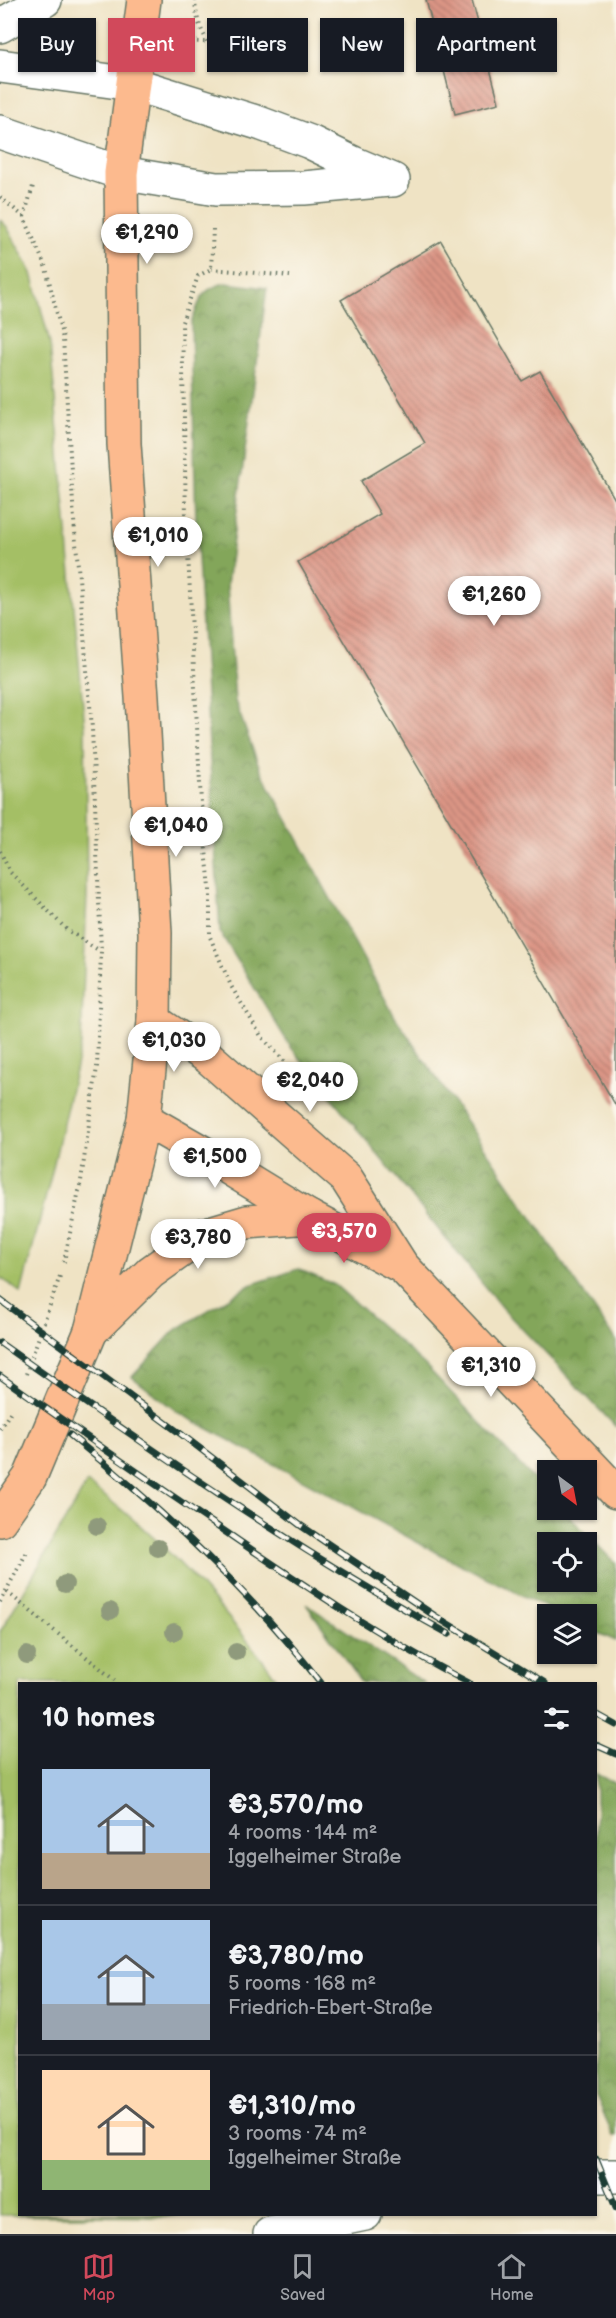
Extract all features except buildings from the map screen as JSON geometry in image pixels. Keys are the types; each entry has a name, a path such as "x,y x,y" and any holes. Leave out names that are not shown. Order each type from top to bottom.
{"main road":[{"path":"0,1520 30,1477 91,1331 144,1119 154,1021 155,933 142,697 124,444 121,173 144,0"},
{"path":"154,1021 208,1057 346,1178 402,1266 616,1492"},
{"path":"144,1119 309,1217 402,1266"},
{"path":"91,1331 151,1272 202,1235 247,1221 309,1217"}],"street":[{"path":"0,26 45,0"},
{"path":"0,66 133,84 310,142 393,180 304,188 216,189 121,173 0,132"},
{"path":"597,2176 616,2176"},
{"path":"270,2234 356,2216"}],"path":[{"path":"195,0 195,14 206,42 228,71 224,112"},
{"path":"211,269 216,189"},
{"path":"0,197 24,217 46,268 63,339 92,728 101,951 96,1067 81,1181 61,1275 24,1381"},
{"path":"290,276 211,269 198,276 182,322 186,516 201,803 210,888 210,937 231,986 261,1036 321,1102"},
{"path":"0,851 10,872 67,930 101,951"},
{"path":"0,1429 16,1402"},
{"path":"0,1602 28,1550"},
{"path":"7,1592 117,1682"}],"green space":[{"path":"0,220 7,227 32,273 50,344 85,728 87,894 81,1045 21,1293 0,1277"},
{"path":"225,283 267,288 227,584 235,701 260,769 395,1017 616,1341 616,1427 502,1308 290,1046 220,932 196,524 191,323 205,293"},
{"path":"298,1269 335,1285 424,1364 537,1483 537,1520 573,1520 585,1532 537,1532 537,1592 597,1592 597,1545 616,1564 616,1641 597,1632 597,1604 539,1604 428,1548 179,1413 132,1377 174,1331 250,1285"},
{"path":"87,1483 115,1504 167,1551 215,1601 279,1682 18,1682 18,2215 0,2215 0,1632"},
{"path":"306,1604 423,1682 361,1682"},
{"path":"597,1774 616,1784 616,2136 613,2136 597,2097"},
{"path":"82,2216 170,2216 164,2217"}],"railway":[{"path":"0,1300 300,1525 435,1616 543,1682"},
{"path":"0,1343 220,1495 333,1567 449,1634"},
{"path":"0,1376 308,1587 371,1628 467,1682"},
{"path":"70,1435 203,1552 264,1615 320,1682"},
{"path":"597,1715 616,1725"},
{"path":"597,1745 616,1754"},
{"path":"597,2161 616,2208"}]}
